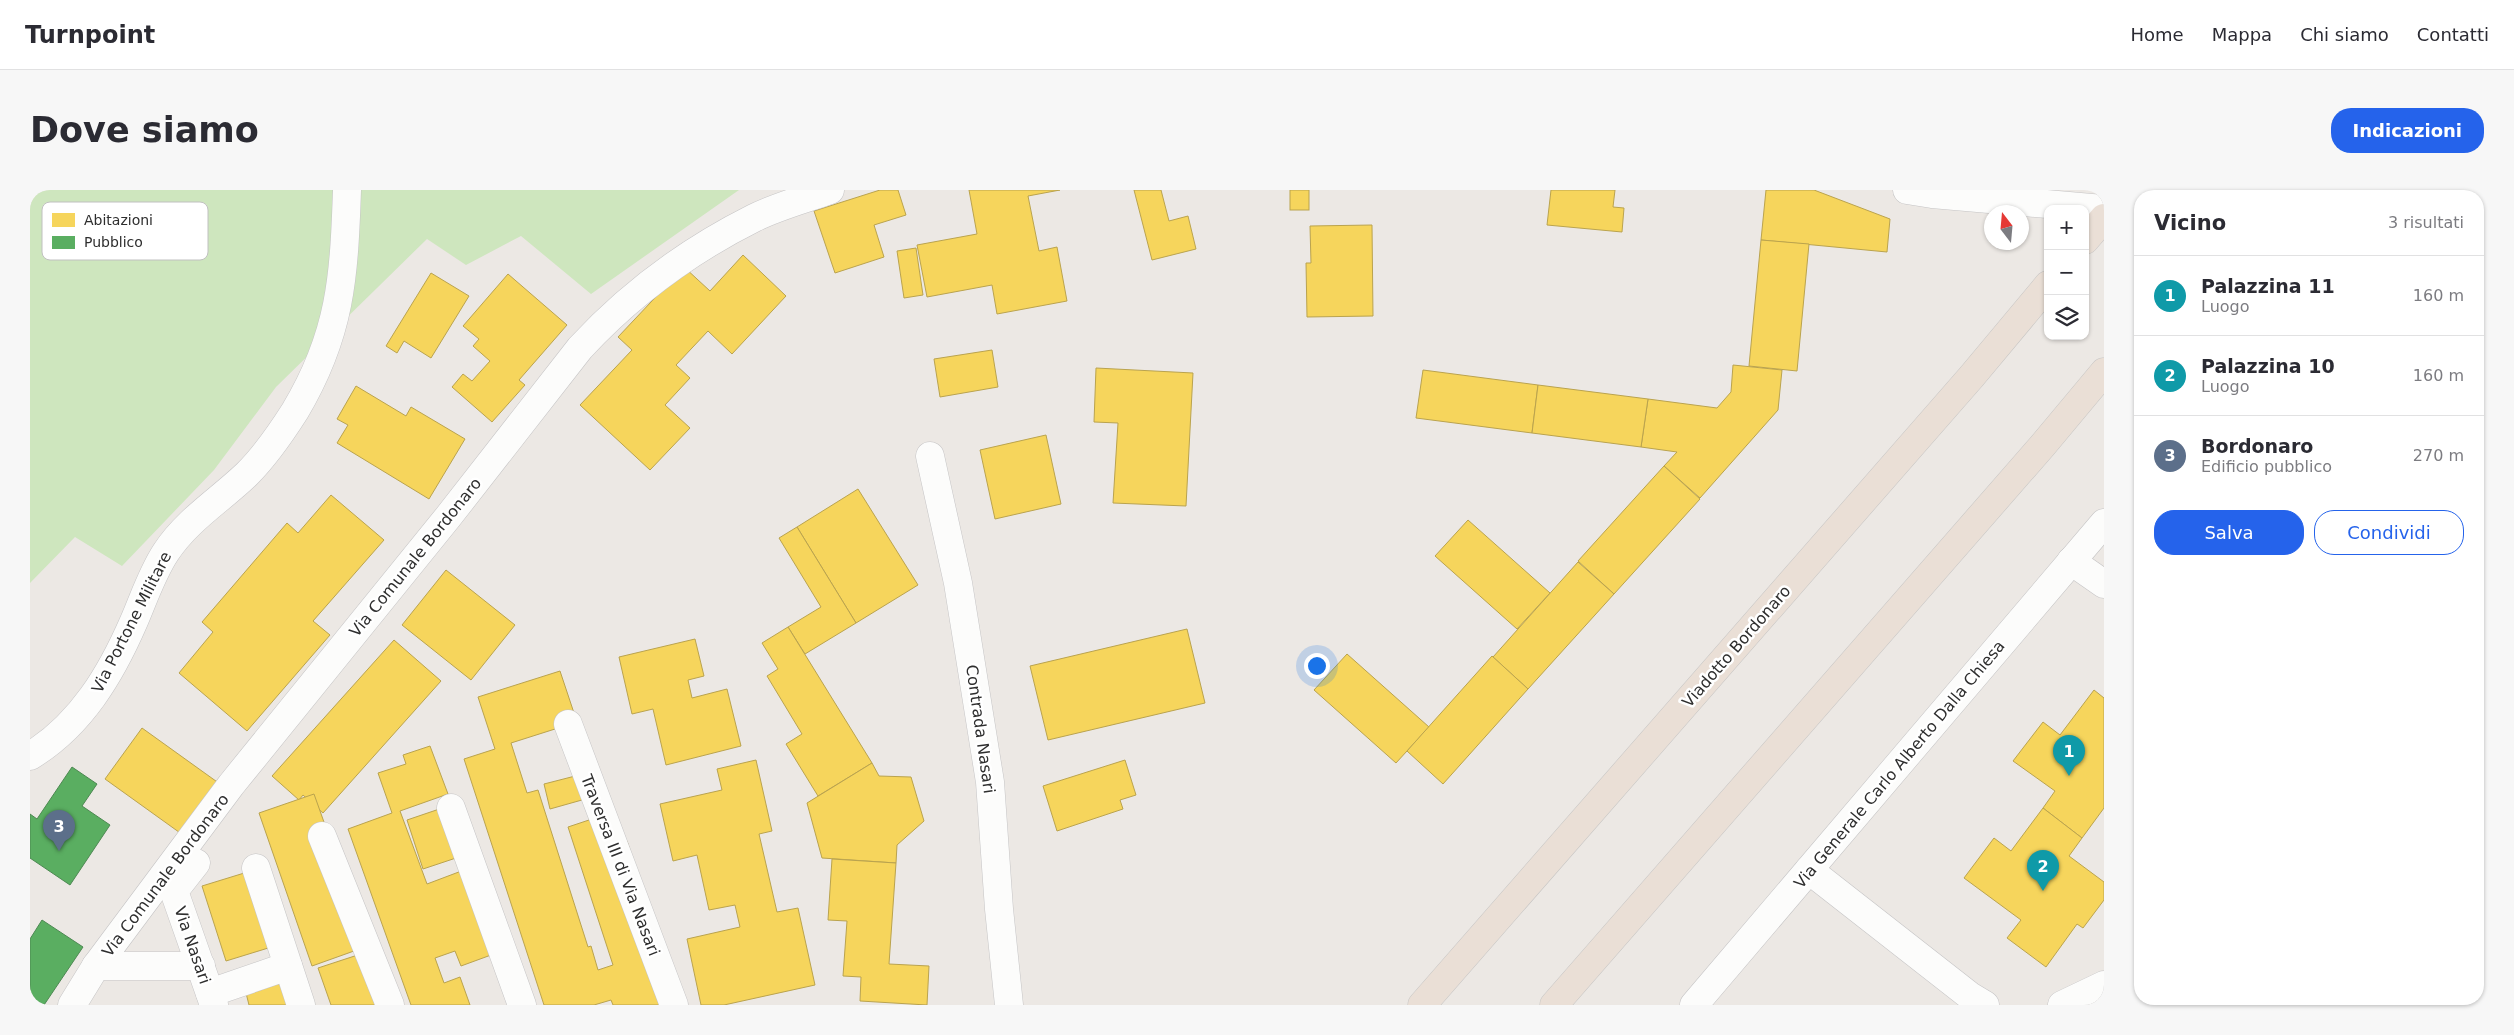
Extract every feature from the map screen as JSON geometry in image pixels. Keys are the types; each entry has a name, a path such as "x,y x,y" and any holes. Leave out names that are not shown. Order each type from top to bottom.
{"highway":[{"path":"2089,235 2104,218"},
{"name":"Viadotto Bordonaro","path":"1422,1005 1958,391 2044,290"},
{"path":"1554,1005 2043,445 2104,372"}],"street":[{"name":"Via Portone Militare","path":"30,756 70,727 84,710 111,667 165,553 191,522 247,474 264,456 280,435 311,384 332,330 340,293 347,190"},
{"name":"Via Comunale Bordonaro","path":"72,1005 96,966 231,785 435,532 580,348 602,324 644,286 714,240 755,218 830,190"},
{"path":"1907,190 2104,209"},
{"name":"Contrada Nasari","path":"930,456 960,592 990,782 999,909 1009,1005"},
{"name":"Via Generale Carlo Alberto Dalla Chiesa","path":"1694,1005 2104,523"},
{"path":"2072,561 2104,584"},
{"name":"Traversa III di Via Nasari","path":"568,724 674,1005"},
{"name":"Via Nasari","path":"212,999 174,891 236,812 231,785"},
{"path":"451,808 522,1005"},
{"path":"322,836 390,1005"},
{"path":"256,868 301,1005"},
{"path":"1809,870 1985,1005"},
{"path":"96,966 201,966"},
{"path":"212,999 288,966"},
{"path":"2062,1005 2104,985"}],"green space":[{"path":"30,190 739,190 591,294 521,236 466,265 427,239 276,387 214,470 122,566 75,537 30,583"}],"building: Abitazioni":[{"path":"880,190 898,190 906,215 874,225 884,257 835,273 814,211"},
{"path":"969,190 1060,190 1028,196 1039,251 1057,247 1067,301 997,314 992,285 927,297 917,245 977,234"},
{"path":"1134,190 1161,190 1169,221 1188,216 1196,249 1152,260"},
{"path":"1290,190 1309,190 1309,210 1290,210"},
{"path":"1551,190 1615,190 1613,207 1624,208 1622,232 1547,225"},
{"path":"1766,190 1814,190 1890,219 1887,252 1761,240"},
{"path":"1372,225 1373,316 1307,317 1306,263 1311,263 1310,226"},
{"path":"1761,240 1809,244 1797,371 1749,366"},
{"path":"916,248 923,295 904,298 897,251"},
{"path":"743,255 786,296 732,354 708,331 676,365 690,378 665,405 690,428 650,470 580,405 632,350 618,337 684,267 710,291"},
{"path":"431,273 469,296 431,358 404,341 397,353 386,346"},
{"path":"508,274 567,325 519,380 525,385 492,422 452,387 463,374 472,381 490,361 473,346 479,339 463,326"},
{"path":"992,350 998,387 940,397 934,359"},
{"path":"1733,365 1782,370 1778,410 1700,498 1664,466 1677,452 1641,447 1648,399 1717,408 1731,392"},
{"path":"1096,368 1193,373 1186,506 1113,503 1118,423 1094,422"},
{"path":"1423,370 1538,385 1532,433 1416,418"},
{"path":"1538,385 1648,399 1641,447 1532,433"},
{"path":"356,386 406,416 411,407 465,439 429,499 337,443 348,425 337,419"},
{"path":"1046,435 1061,504 995,519 980,450"},
{"path":"1664,466 1700,499 1614,594 1578,561"},
{"path":"858,489 918,585 856,623 797,527"},
{"path":"331,495 384,540 313,621 330,635 247,731 179,673 213,632 202,622 287,523 298,533"},
{"path":"1468,520 1550,593 1517,629 1435,556"},
{"path":"797,527 856,623 805,654 788,627 821,607 779,538"},
{"path":"1578,562 1614,594 1528,689 1493,657"},
{"path":"446,570 515,625 471,680 402,625"},
{"path":"788,627 872,763 818,796 786,744 802,734 767,676 778,669 762,643"},
{"path":"1187,629 1205,703 1048,740 1030,666"},
{"path":"695,639 704,676 688,680 692,698 727,689 741,746 666,765 653,709 632,714 619,657"},
{"path":"394,640 441,681 323,813 303,795 299,800 272,776"},
{"path":"1347,654 1429,727 1396,763 1314,690"},
{"path":"1492,656 1528,689 1443,784 1407,751"},
{"path":"560,671 577,722 511,743 527,793 538,790 588,947 591,946 598,970 613,965 568,827 607,814 617,845 627,841 679,1002 669,1005 613,1005 611,1000 594,1005 544,1005 464,759 495,749 478,697"},
{"path":"2094,690 2104,698 2104,808 2082,838 2043,808 2055,791 2013,761 2043,722 2060,735"},
{"path":"142,728 220,784 183,835 105,779"},
{"path":"430,746 448,794 400,811 427,884 472,867 502,951 461,966 455,951 435,958 444,983 460,977 470,1005 411,1005 348,829 392,813 378,773 406,764 403,755"},
{"path":"756,760 772,831 759,834 777,912 798,908 815,985 724,1005 701,1005 687,939 740,927 735,905 709,910 697,855 673,861 660,804 722,790 717,769"},
{"path":"1125,760 1136,795 1120,800 1123,809 1057,831 1043,786"},
{"path":"872,763 879,776 911,777 924,821 897,845 896,863 822,858 807,803"},
{"path":"583,774 589,798 550,809 544,784"},
{"path":"314,794 368,946 312,966 259,813"},
{"path":"457,803 474,852 423,869 407,820"},
{"path":"2043,808 2082,838 2069,856 2104,882 2104,900 2083,928 2077,924 2046,967 2007,938 2021,920 1964,878 1994,838 2011,851"},
{"path":"832,859 896,863 889,964 929,966 927,1005 860,1001 861,977 843,976 847,921 828,920"},
{"path":"254,870 278,945 226,961 202,886"},
{"path":"379,948 399,1005 331,1005 318,968"},
{"path":"291,979 299,1005 249,1005 246,993"}],"building: Pubblico":[{"path":"72,767 97,784 82,806 110,825 70,885 30,858 30,814 37,819"},
{"path":"42,920 83,947 44,1005 30,1005 30,939"}],"place":[{"name":"Palazzina 11","path":"2069,776"},
{"name":"Bordonaro","path":"59,851"},
{"name":"Palazzina 10","path":"2043,891"}]}
